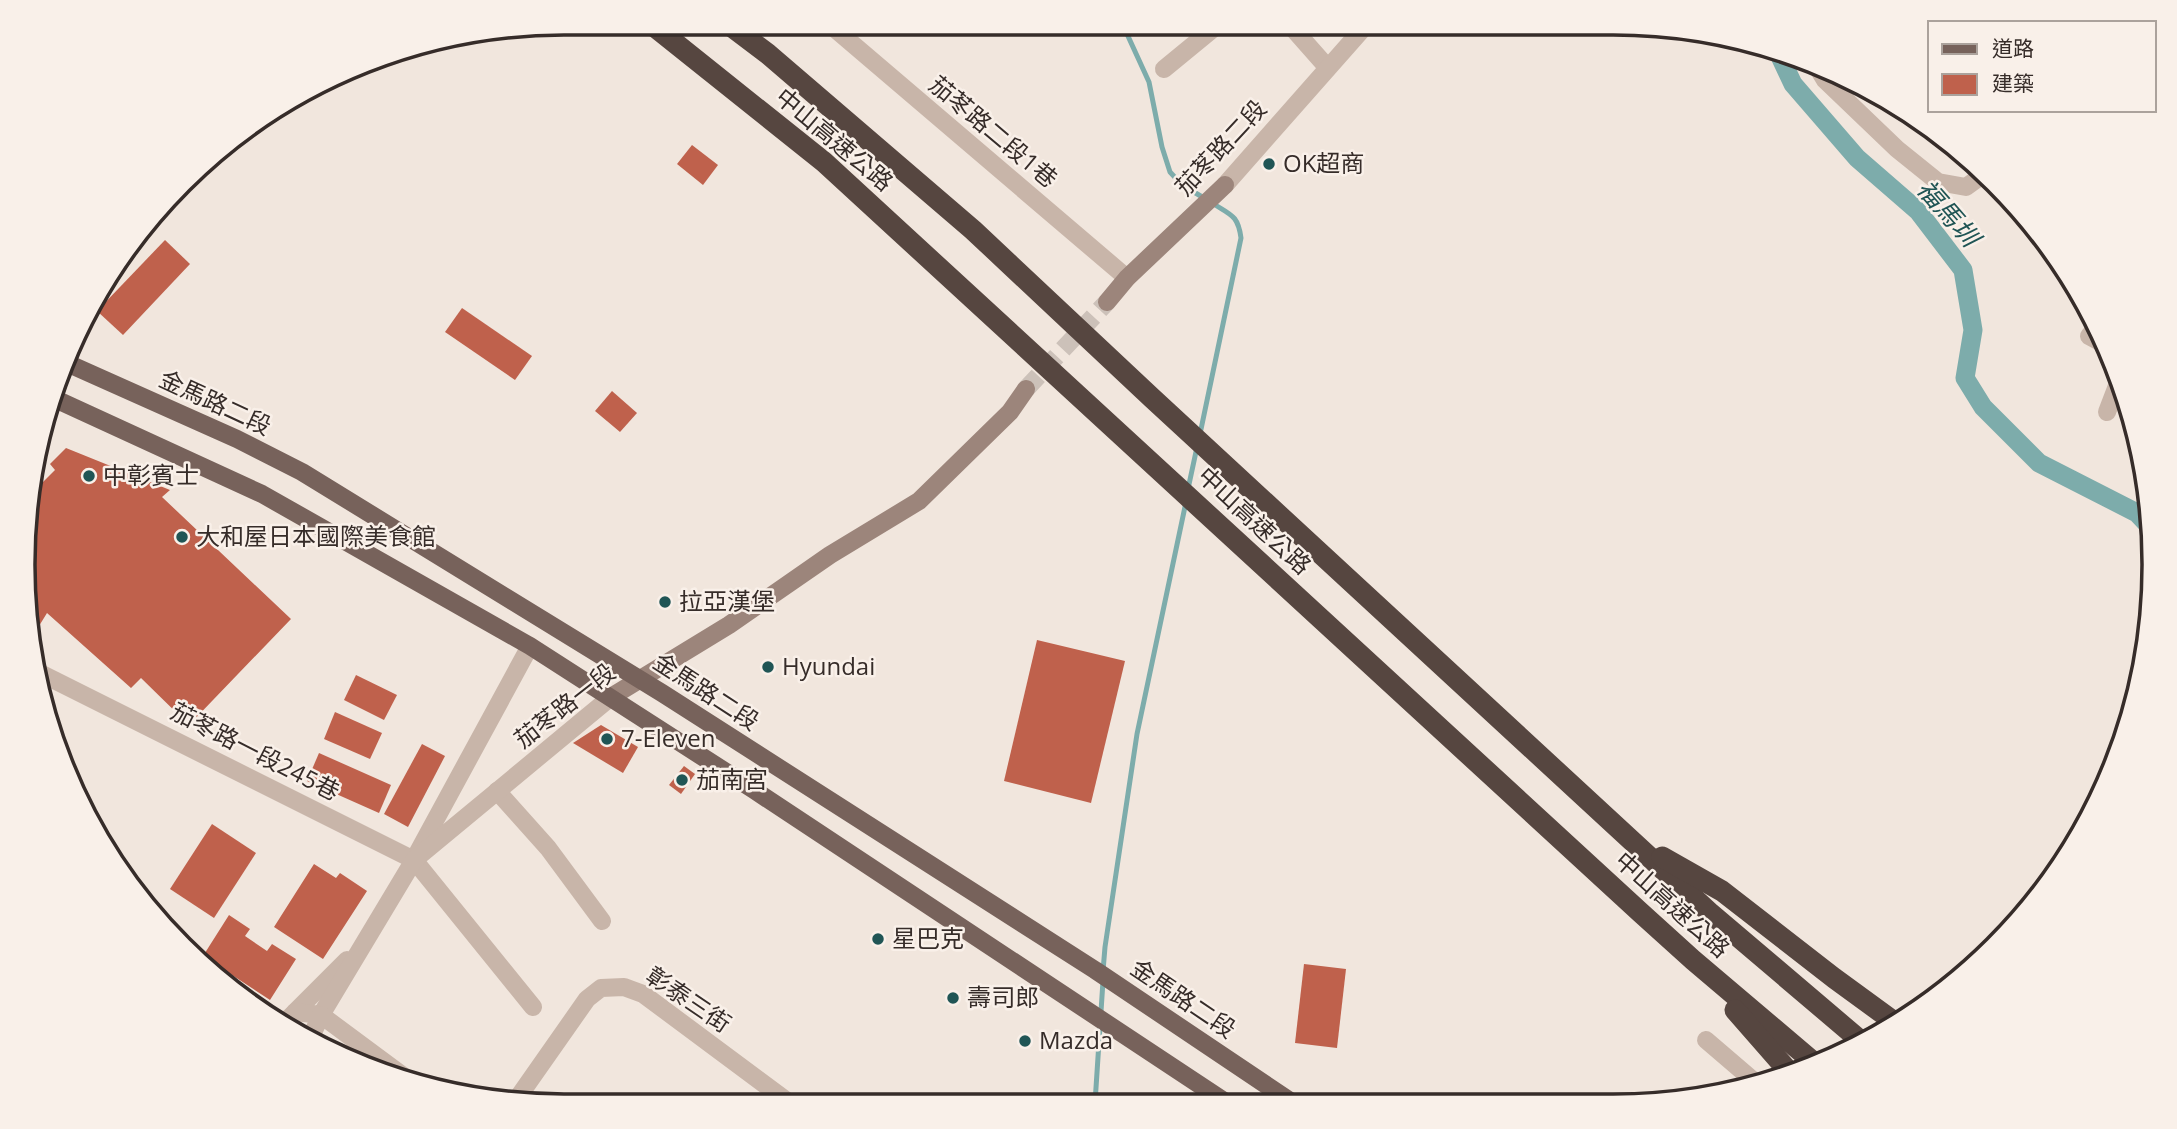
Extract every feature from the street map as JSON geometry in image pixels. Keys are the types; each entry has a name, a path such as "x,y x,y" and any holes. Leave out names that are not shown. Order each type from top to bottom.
{"highway":[{"name":"中山高速公路","path":"665,35 824,162 1641,913 1807,1057"},
{"name":"中山高速公路","path":"743,35 973,230 1162,408 1709,912 1854,1035"},
{"path":"1630,839 1722,891 1887,1017"},
{"path":"1693,960 1784,1066"}],"main road":[{"name":"金馬路二段","path":"73,366 237,439 302,472 639,679 1103,975 1280,1094"},
{"path":"61,402 262,494 530,646 1213,1094"}],"street":[{"name":"茄苳路二段1巷","path":"842,35 1127,278"},
{"path":"1164,69 1205,35"},
{"path":"1299,35 1327,67"},
{"name":"茄苳路二段","path":"1107,302 1127,278 1213,195 1357,35"},
{"path":"1825,80 1897,149 1938,182 1966,187 1976,180"},
{"name":"茄苳路一段","path":"314,1031 414,860 611,697 729,625 831,555 919,501 1010,412 1026,389"},
{"path":"2107,412 2114,394"},
{"path":"530,646 414,860 533,1007"},
{"name":"茄苳路一段245巷","path":"47,676 414,860"},
{"path":"497,791 548,848 602,921"},
{"path":"290,1017 366,941"},
{"name":"彰泰三街","path":"521,1092 587,999 601,988 624,987 643,994 778,1094"},
{"path":"290,1017 321,1015 385,1063"},
{"path":"1706,1040 1748,1076"}],"building":[{"path":"692,145 718,165 703,185 677,164"},
{"path":"165,240 190,264 123,335 99,313 104,304"},
{"path":"462,308 532,356 515,380 445,332"},
{"path":"612,391 637,413 620,432 595,411"},
{"path":"66,448 170,490 162,497 291,619 189,725 141,678 131,688 47,613 39,626 36,599 36,530 42,483 55,470 50,464"},
{"path":"1037,640 1125,661 1091,803 1004,781"},
{"path":"356,675 397,695 384,720 344,700"},
{"path":"335,712 382,733 370,759 324,739"},
{"path":"601,725 638,747 623,773 573,743"},
{"path":"422,744 445,756 408,827 384,814"},
{"path":"319,753 391,785 379,813 307,781"},
{"name":"茄南宮","path":"684,766 695,774 681,794 669,785"},
{"path":"212,824 256,853 214,918 170,889"},
{"path":"314,864 336,878 340,873 367,891 323,959 274,927"},
{"path":"229,915 250,929 245,936 267,951 272,944 296,959 270,1000 221,968 205,953"},
{"path":"1304,964 1346,969 1337,1048 1295,1043"}],"waterway":[{"path":"1127,35 1149,82 1162,147 1170,172 1182,185 1204,198"},
{"name":"福馬圳","path":"1783,63 1793,84 1857,158 1918,211 1963,270 1973,330 1965,378 1983,407 2039,463 2139,516"},
{"path":"1200,434 1241,238 1236,220 1212,203"},
{"path":"1188,489 1197,447"},
{"path":"1103,971 1137,734 1186,502"},
{"path":"1096,1094 1103,981"}],"tunnel":[{"path":"1026,389 1107,302"}],"place":[{"name":"OK超商","path":"1269,164"},
{"name":"中彰賓士","path":"89,476"},
{"name":"大和屋日本國際美食館","path":"182,537"},
{"name":"拉亞漢堡","path":"665,602"},
{"name":"Hyundai","path":"768,667"},
{"name":"7-Eleven","path":"607,739"},
{"name":"茄南宮","path":"682,780"},
{"name":"星巴克","path":"878,939"},
{"name":"壽司郎","path":"953,998"},
{"name":"Mazda","path":"1025,1041"}]}
